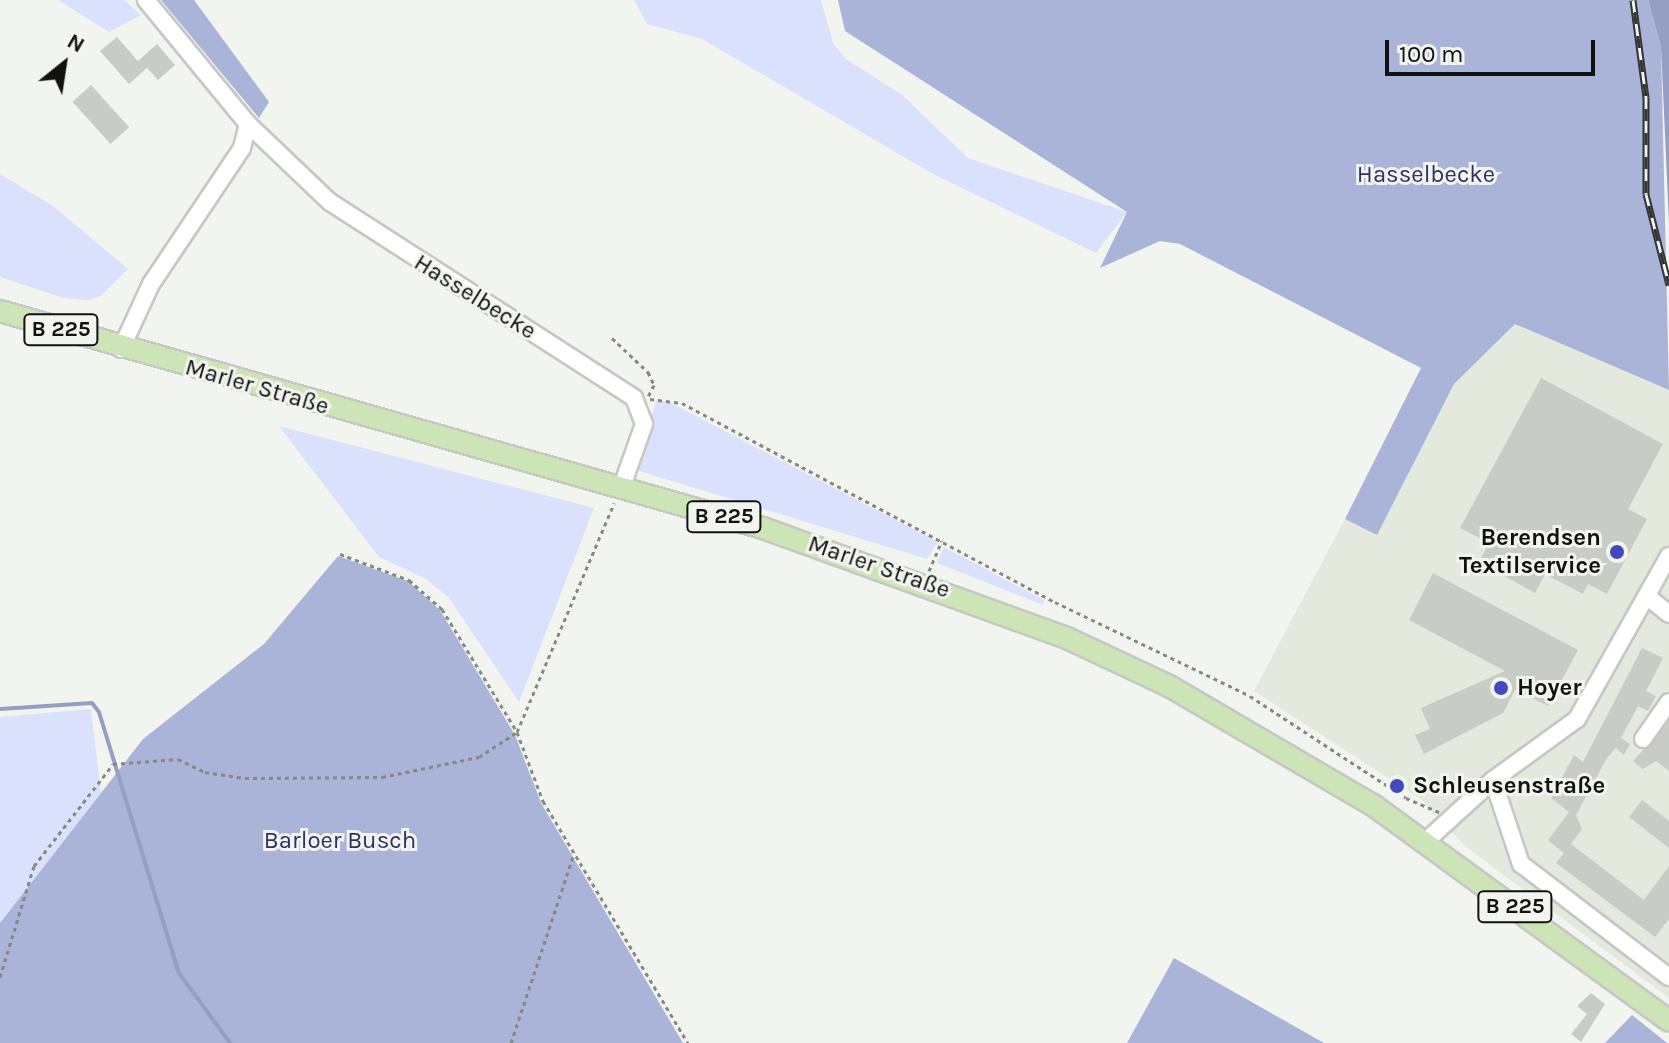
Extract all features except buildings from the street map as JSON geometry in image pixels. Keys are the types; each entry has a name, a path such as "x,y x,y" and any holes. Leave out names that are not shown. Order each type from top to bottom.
{"main road":[{"name":"Marler Straße","path":"0,311 121,349 621,489 924,581 1067,638 1169,686 1300,759 1426,841 1669,1021"}],"street":[{"name":"Hasselbecke","path":"146,0 248,124 344,213 640,405"},
{"path":"121,349 151,284 242,148 248,124"},
{"path":"621,489 644,424 640,405"},
{"path":"1426,841 1493,780 1577,719 1669,556"},
{"path":"1648,597 1669,614"},
{"path":"1643,739 1669,702"},
{"path":"1493,780 1521,864 1669,977"}],"path":[{"path":"612,338 654,385 640,405"},
{"path":"640,405 663,396 682,403 942,541 1250,696 1406,798 1450,816"},
{"path":"0,977 34,866 113,764 178,759 205,772 245,778 382,777 479,757 517,732 621,489"},
{"path":"924,581 942,541"},
{"path":"340,554 409,580 442,609 517,732 543,801 688,1043"},
{"path":"511,1043 574,854"}],"shaded area":[{"path":"58,0 124,0 141,15 109,32"},
{"path":"634,0 821,0 833,43 846,59 901,94 968,158 1127,212 1096,253 933,174 702,39 647,24"},
{"path":"1648,0 1669,0 1669,223 1661,47"},
{"path":"0,174 53,206 128,269 101,296 88,300 63,298 0,277"},
{"path":"1515,324 1669,390 1669,998 1465,846 1422,800 1254,691 1345,519 1377,534 1454,384"},
{"path":"657,399 671,403 938,542 927,559 636,470"},
{"path":"279,426 594,508 519,702 449,598 426,579 379,557"},
{"path":"944,547 1044,600 1043,605 937,563"},
{"path":"91,709 101,793 0,923 0,717"}],"green space":[{"path":"161,0 194,0 269,102 259,118"},
{"name":"Hasselbecke","path":"838,0 1648,0 1661,47 1669,390 1515,324 1454,384 1377,535 1345,519 1421,368 1180,244 1160,241 1100,268 1127,212 845,31"},
{"name":"Barloer Busch","path":"338,556 408,581 440,610 515,735 541,803 683,1043 0,1043 0,923 143,739 264,644"},
{"path":"1174,958 1324,1043 1127,1043"},
{"path":"1632,1015 1667,1043 1605,1043"}],"waterway":[{"path":"0,709 92,703 99,712 179,973 230,1043"}],"railway":[{"path":"1633,0 1646,97 1646,194 1669,285"}],"place":[{"name":"Berendsen Textilservice","path":"1617,552"},
{"name":"Hoyer","path":"1501,688"},
{"name":"Schleusenstraße","path":"1397,786"}]}
